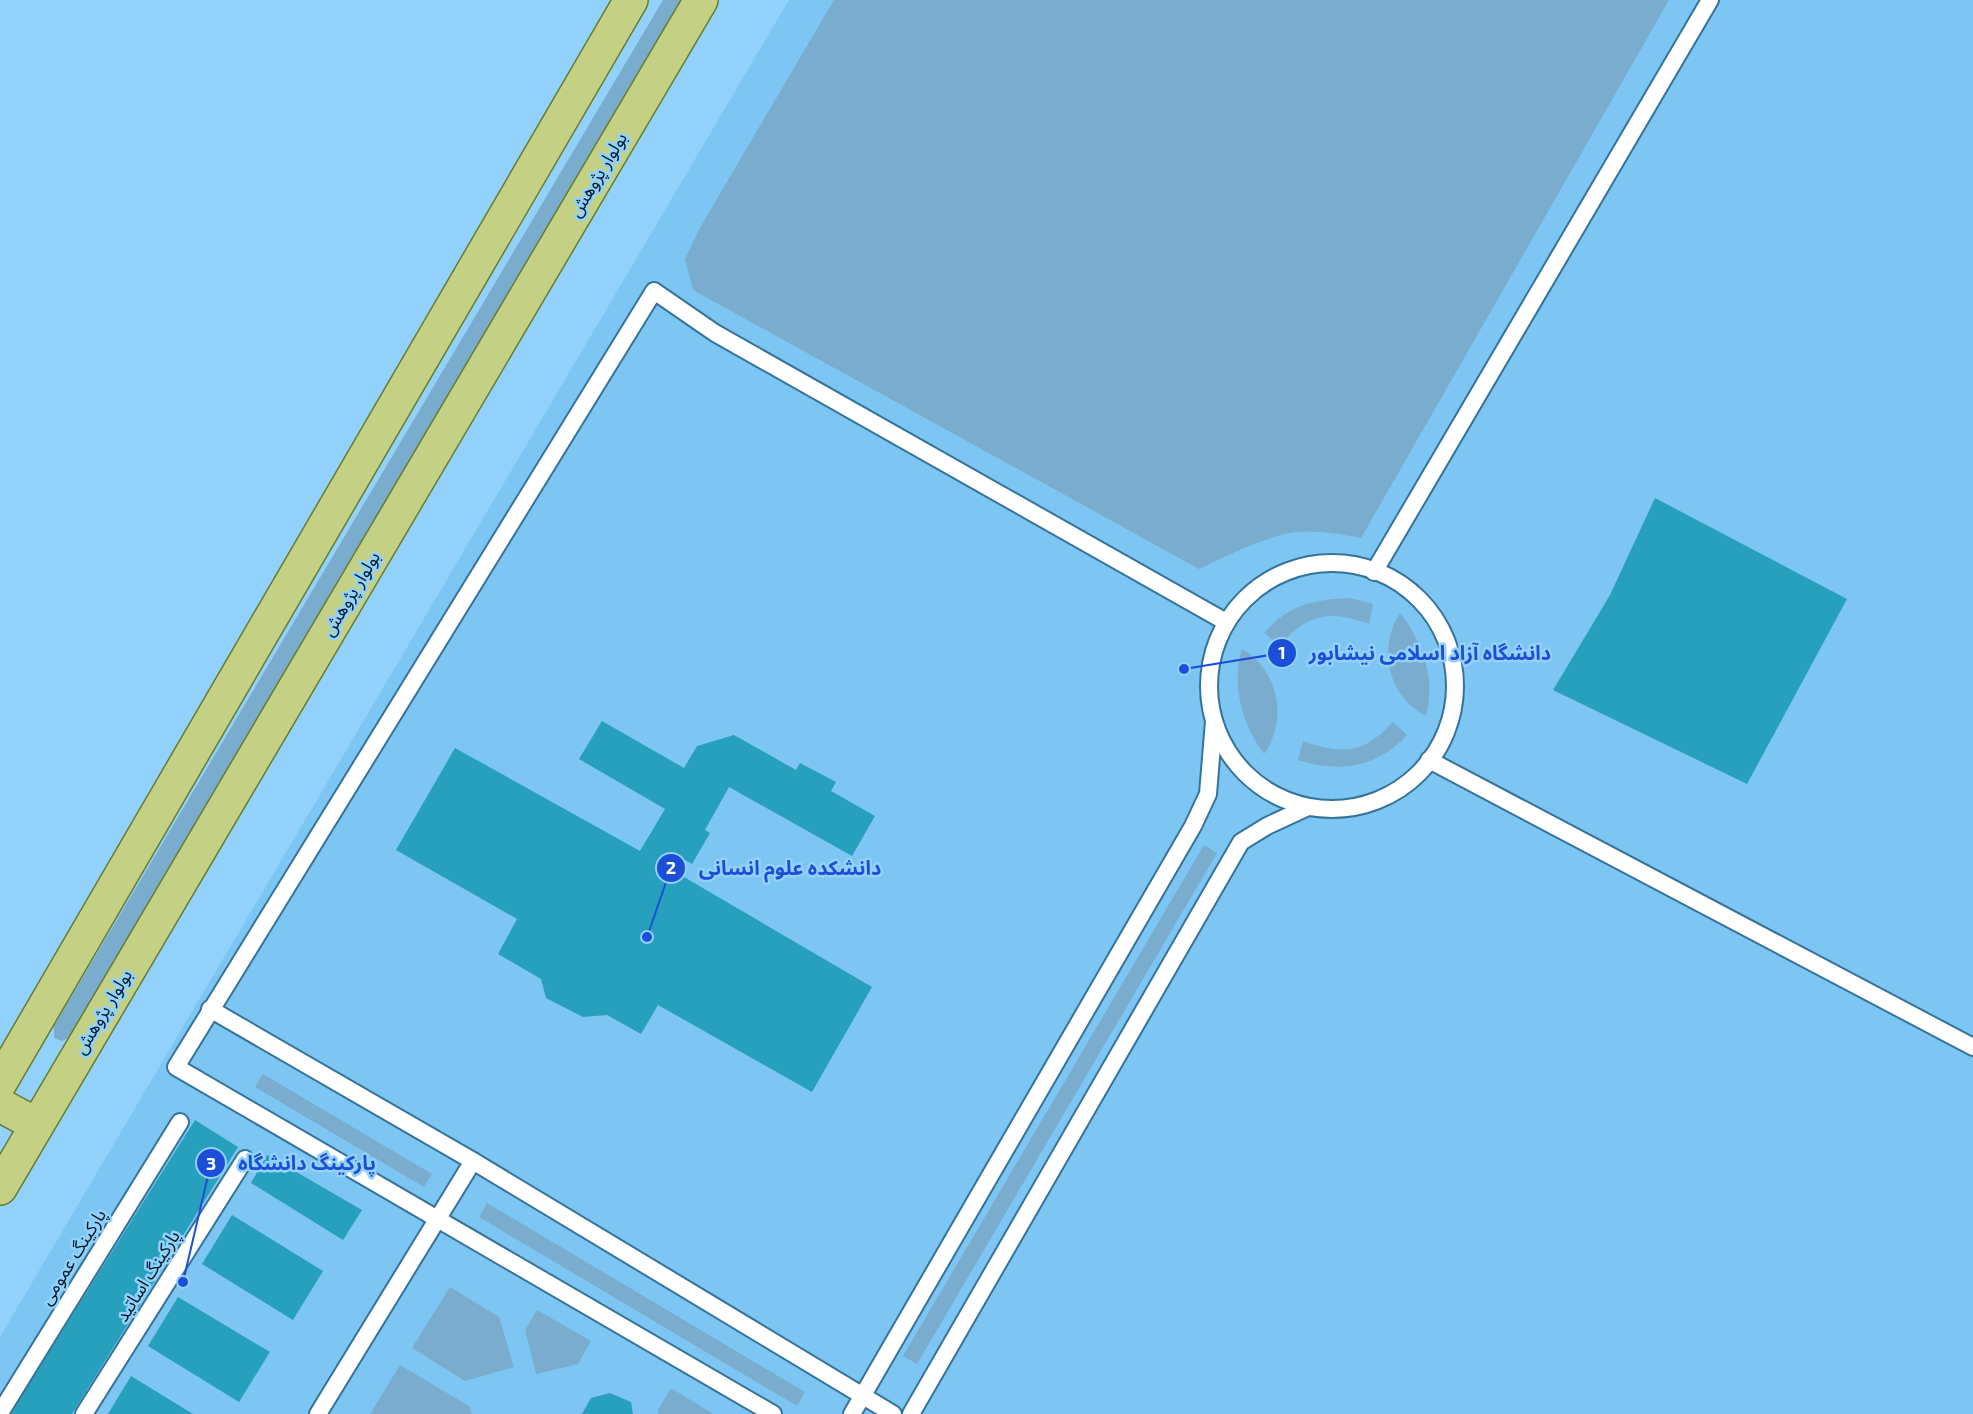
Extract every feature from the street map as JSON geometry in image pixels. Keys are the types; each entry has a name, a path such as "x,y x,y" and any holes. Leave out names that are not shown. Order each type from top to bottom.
{"main road":[{"path":"0,1083 631,0"},
{"name":"بولوار پژوهش","path":"0,1188 701,0"},
{"path":"0,1105 37,1125"}],"lane":[{"path":"1374,572 1710,0"},
{"path":"773,1414 176,1067 654,291 725,339 1226,622"},
{"path":"852,1414 1193,826 1208,794 1214,722 1209,693 1212,658 1226,622 1250,594 1272,578 1301,567 1344,563 1389,577 1414,594 1441,626 1453,658 1456,693 1446,733 1421,772 1388,796 1348,808 1308,807 1273,794 1251,779 1228,752 1214,722"},
{"path":"1429,760 1973,1047"},
{"path":"911,1414 1241,842 1267,826 1308,807"},
{"path":"210,1009 473,1161 893,1414"},
{"name":"پارکینگ عمومی","path":"0,1413 180,1122"},
{"name":"پارکینگ اساتید","path":"84,1414 245,1159"},
{"path":"318,1414 473,1161"}],"shaded area":[{"path":"663,0 688,0 73,1036 62,1041 54,1038 54,1026"},
{"path":"789,0 1973,0 1973,1414 0,1414 0,1337"},
{"path":"834,0 1669,0 1361,538 1317,532 1290,533 1232,553 1199,569 693,290 685,259 701,226"},
{"path":"1350,598 1373,604 1369,624 1342,617 1320,617 1300,627 1280,646 1264,633 1283,616 1302,605"},
{"path":"1400,613 1415,636 1425,662 1429,689 1426,716 1413,708 1403,697 1390,670 1389,641"},
{"path":"1242,649 1255,658 1264,670 1272,683 1276,697 1276,726 1264,754 1244,717 1238,691"},
{"path":"1393,722 1407,735 1383,755 1370,761 1343,767 1298,760 1303,741 1341,750 1352,749 1372,740"},
{"path":"1204,845 1217,853 917,1364 903,1356"},
{"path":"263,1074 432,1174 424,1187 255,1087"},
{"path":"487,1203 805,1392 797,1406 479,1217"},
{"path":"450,1287 499,1317 514,1367 465,1381 412,1348"},
{"path":"537,1310 591,1341 578,1364 536,1374 525,1330"},
{"path":"400,1365 469,1406 472,1414 370,1414"},
{"path":"671,1388 713,1414 658,1414"}],"building":[{"path":"1655,498 1847,599 1747,784 1553,690 1610,595"},
{"path":"602,721 684,768 697,746 734,735 796,770 800,763 836,782 831,791 875,816 852,856 729,787 705,830 710,833 692,864 685,860 677,873 872,987 812,1092 658,1005 641,1034 607,1015 583,1017 546,998 541,979 498,954 517,919 396,850 455,748 640,851 665,809 579,759"},
{"path":"195,1120 238,1147 72,1414 10,1414"},
{"path":"267,1155 362,1210 343,1240 251,1183"},
{"path":"232,1215 323,1271 293,1320 202,1264"},
{"path":"178,1297 270,1352 239,1402 148,1346"},
{"path":"131,1376 193,1414 108,1414"},
{"path":"610,1393 631,1402 633,1414 582,1414 591,1398"}],"place":[{"name":"دانشگاه آزاد اسلامی نیشابور","path":"1184,669"},
{"name":"دانشکده علوم انسانی","path":"647,937"},
{"name":"پارکینگ دانشگاه","path":"183,1282"}]}
